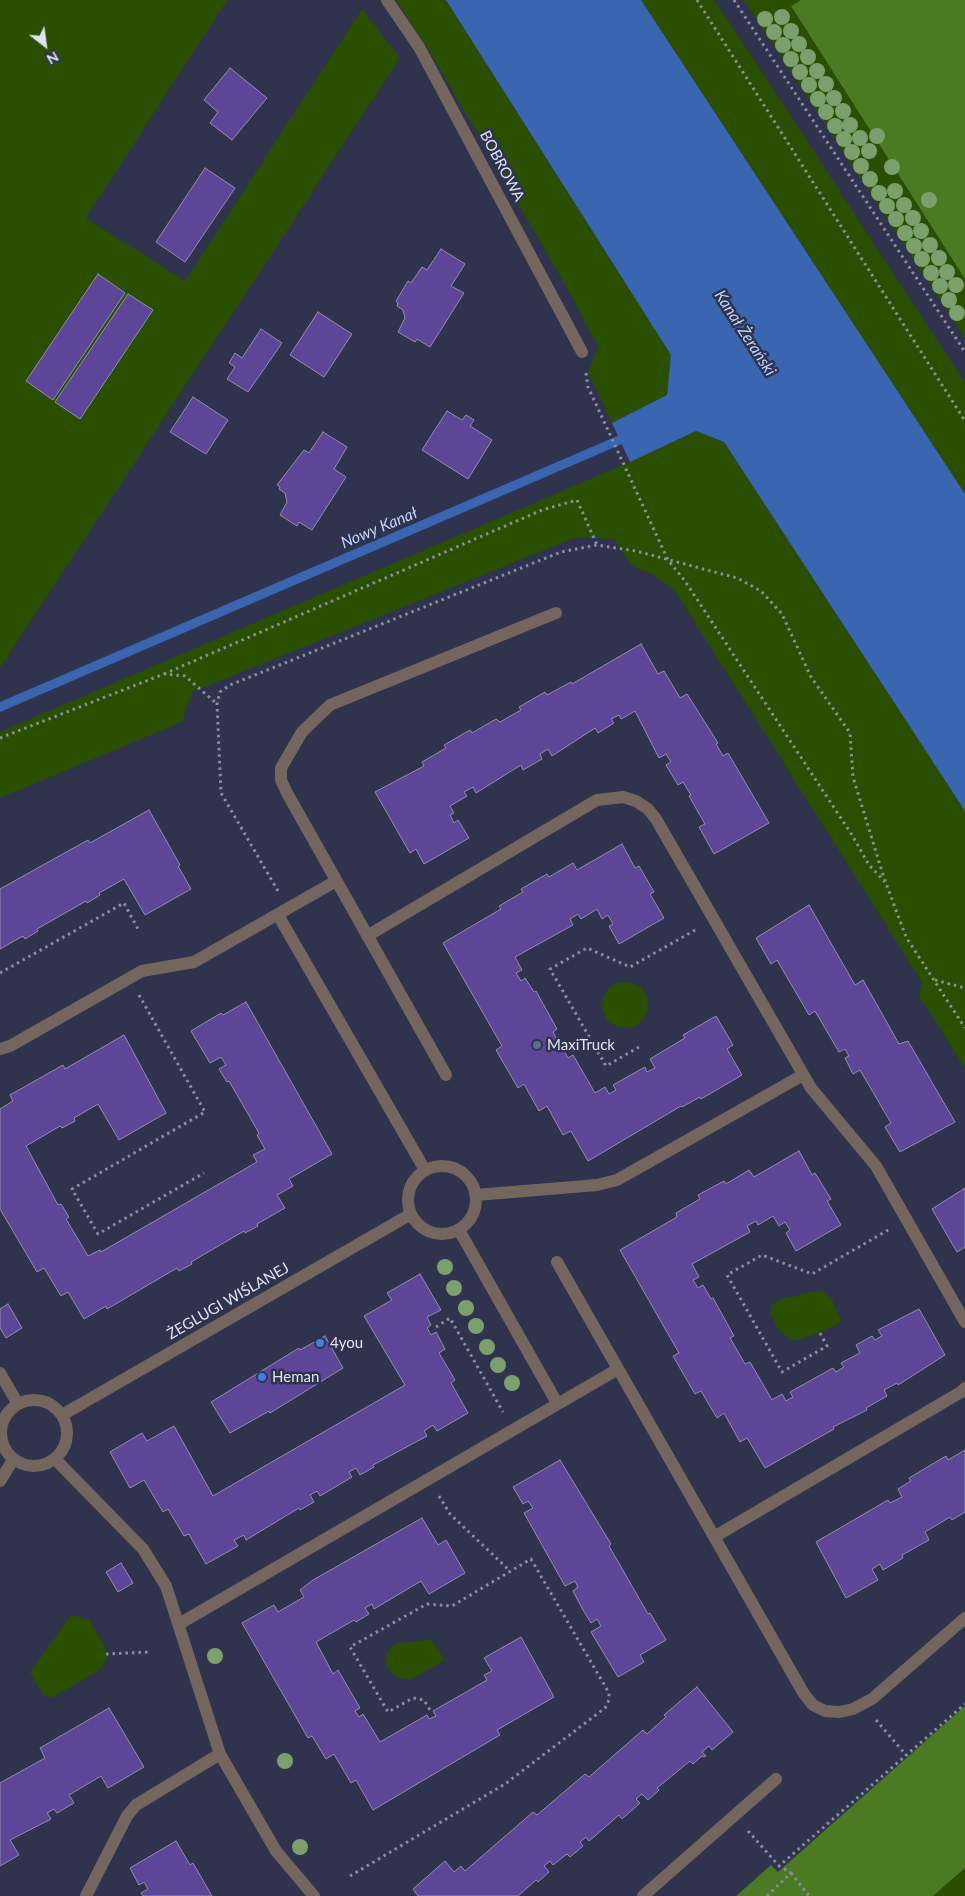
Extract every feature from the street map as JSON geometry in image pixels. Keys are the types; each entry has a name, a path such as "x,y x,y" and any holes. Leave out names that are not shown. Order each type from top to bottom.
{"street":[{"name":"BOBROWA","path":"387,0 419,46 582,352"},
{"path":"446,1075 281,780 281,768 302,732 330,705 556,613"},
{"path":"368,936 597,800 623,797 636,801 648,809 656,819 811,1088 876,1166 965,1322"},
{"path":"0,1049 10,1046 142,971 194,962 336,881"},
{"path":"278,915 425,1170"},
{"path":"476,1195 597,1185 617,1180 803,1075"},
{"path":"438,1166 451,1167 463,1172 472,1183 476,1195 475,1209 469,1221 458,1230 444,1234 430,1231 418,1223 411,1214 408,1195 414,1181 425,1170 438,1166"},
{"name":"ŻEGLUGI WIŚLANEJ","path":"62,1415 411,1214"},
{"path":"458,1230 558,1403"},
{"path":"556,1262 804,1694 813,1705 825,1711 840,1712 853,1709 872,1699 965,1618"},
{"path":"179,1624 618,1369"},
{"path":"0,1373 18,1404"},
{"path":"714,1536 965,1388"},
{"path":"40,1401 51,1405 62,1415 67,1432 66,1442 62,1451 55,1459 34,1467 14,1460 4,1447 1,1431 9,1411 18,1404 40,1401"},
{"path":"55,1459 143,1549 166,1586 220,1754 276,1851 314,1896"},
{"path":"0,1481 14,1460"},
{"path":"86,1896 127,1816 136,1805 220,1754"},
{"path":"643,1896 776,1779"}],"path":[{"path":"697,0 965,421"},
{"path":"734,0 965,352"},
{"path":"588,387 668,560 707,614 852,835 869,865 886,883"},
{"path":"0,738 164,674 542,510 578,500 597,546"},
{"path":"668,560 737,578 761,591 782,614 811,677 850,733 853,777 886,883 906,937 965,1028"},
{"path":"164,674 185,676 217,704"},
{"path":"0,973 124,903 138,929"},
{"path":"639,1047 606,1066 550,969 587,948 630,967 701,926"},
{"path":"935,980 965,988"},
{"path":"137,993 205,1112 72,1189 98,1234 204,1173"},
{"path":"820,1333 827,1346 782,1372 727,1275 762,1255 812,1274 892,1228"},
{"path":"436,1326 450,1318 506,1416"},
{"path":"437,1493 450,1514 510,1572"},
{"path":"350,1876 505,1784 604,1708 609,1700 609,1693 531,1559 452,1606 426,1604 350,1647 388,1712 413,1698 424,1700 430,1710"},
{"path":"106,1654 148,1652"},
{"path":"779,1866 965,1704"},
{"path":"874,1717 906,1755"},
{"path":"746,1828 779,1866 791,1873 809,1896"},
{"path":"767,1896 791,1873"}],"green space":[{"path":"0,0 227,0 86,218 185,281 362,9 400,58 0,668"},
{"path":"396,0 446,0 671,355 667,395 612,423 588,372 598,347 571,295 429,50"},
{"path":"641,0 714,0 728,20 965,383 965,494"},
{"path":"744,0 801,0 791,6 965,279 965,338"},
{"path":"801,0 965,0 965,279 791,6"},
{"path":"696,431 724,442 965,811 965,1068 919,996 922,982 675,591 654,575 632,566 614,539 577,537 192,692 182,722 0,798 0,732 630,462"},
{"path":"621,982 629,982 638,986 644,992 648,1005 644,1018 638,1024 629,1028 621,1028 612,1024 606,1018 602,1009 602,1001 606,992 612,986"},
{"path":"821,1290 832,1299 841,1322 820,1333 793,1341 778,1329 770,1313 772,1305 781,1299"},
{"path":"71,1615 89,1620 104,1644 107,1659 100,1670 51,1698 43,1694 30,1673"},
{"path":"432,1640 445,1660 410,1680 397,1677 388,1670 385,1660 390,1648 399,1643"},
{"path":"965,1706 965,1868 933,1896 736,1896 771,1865 778,1872"},
{"path":"965,1868 965,1896 933,1896"}],"water":[{"name":"Kanał Żerański","path":"446,0 641,0 965,494 965,811 724,442 696,431 630,462 612,423 667,395 671,355"}],"building":[{"path":"230,68 267,98 232,140 210,123 218,112 204,100"},
{"path":"205,168 235,188 185,262 156,242"},
{"path":"441,249 465,264 451,286 464,293 430,347 417,339 415,342 398,332 405,318 403,310 397,306 398,303 396,301 408,281 411,283 422,267 427,270"},
{"path":"98,274 125,293 53,400 26,381"},
{"path":"128,294 153,310 80,419 55,402"},
{"path":"318,312 352,334 324,377 290,355"},
{"path":"261,329 282,343 248,392 227,379 235,367 229,363 235,353 242,358"},
{"path":"193,397 228,420 206,454 170,432"},
{"path":"447,411 462,420 466,415 474,420 470,426 492,440 468,479 422,450"},
{"path":"323,432 347,447 334,469 346,477 312,530 299,522 297,526 280,515 287,502 285,493 277,485 304,450 309,453"},
{"path":"641,644 658,674 664,671 680,698 687,694 718,743 716,744 723,756 728,753 769,823 714,854 699,827 705,824 689,796 691,795 683,782 678,785 666,765 671,762 666,754 659,758 635,711 621,719 619,715 611,719 614,723 598,733 595,728 552,756 548,749 540,754 542,759 523,770 521,765 476,793 473,787 464,792 467,796 450,806 454,813 450,815 454,823 458,820 469,838 424,864 416,849 410,853 375,792 424,766 422,762 446,748 444,745 470,730 472,733 496,719 500,722 521,710 519,707 545,692 547,695 571,682 572,684"},
{"path":"149,810 180,865 178,866 191,889 145,915 124,879 99,893 100,895 87,903 86,901 37,929 38,931 25,939 23,936 0,949 0,889 88,840 90,843"},
{"path":"622,844 635,868 639,866 654,892 650,894 664,918 619,944 609,926 613,924 608,915 602,919 597,909 581,919 578,914 570,919 573,925 515,957 522,970 516,973 521,981 525,978 534,992 536,991 557,1029 553,1032 568,1058 573,1055 595,1093 605,1087 609,1094 616,1090 613,1085 645,1067 647,1072 655,1068 650,1059 685,1038 683,1035 716,1016 733,1045 727,1049 742,1075 701,1099 700,1097 681,1106 588,1161 571,1131 563,1135 547,1106 539,1111 524,1084 518,1088 496,1050 502,1046 443,943 501,909 499,906 523,892 521,889 547,874 549,877 573,863 577,870"},
{"path":"809,905 855,985 863,980 899,1044 908,1041 955,1122 900,1152 885,1127 891,1123 860,1070 853,1074 845,1058 849,1056 845,1049 839,1052 815,1011 809,1015 777,960 771,964 756,938"},
{"path":"246,1002 332,1154 289,1179 293,1186 277,1195 285,1208 257,1224 258,1226 245,1233 244,1231 179,1271 177,1268 107,1309 106,1306 84,1319 68,1292 61,1296 44,1268 37,1272 0,1209 0,1109 13,1101 10,1095 63,1065 65,1069 124,1035 166,1113 119,1140 98,1104 74,1118 75,1121 62,1128 60,1126 26,1146 58,1205 61,1204 69,1217 66,1219 88,1256 100,1250 101,1252 257,1162 253,1155 265,1149 257,1135 259,1133 229,1081 227,1082 219,1069 226,1065 221,1057 210,1063 191,1031 221,1013 223,1015"},
{"path":"799,1151 812,1175 815,1173 831,1199 827,1201 841,1225 796,1251 786,1233 790,1230 785,1222 779,1226 773,1216 758,1225 756,1221 747,1226 750,1232 692,1264 699,1277 693,1280 698,1288 703,1285 711,1299 713,1298 734,1336 730,1338 745,1364 750,1362 772,1400 782,1394 786,1401 793,1397 790,1392 833,1368 836,1372 844,1367 841,1363 860,1353 856,1345 872,1336 875,1340 882,1336 878,1330 919,1309 945,1355 898,1385 897,1383 884,1390 887,1396 866,1408 867,1410 833,1427 834,1429 765,1468 747,1438 740,1442 724,1413 717,1418 701,1391 695,1394 673,1356 679,1353 620,1250 677,1217 676,1213 700,1199 698,1195 724,1181 726,1184 749,1170 754,1177"},
{"path":"965,1188 965,1247 957,1252 932,1209"},
{"path":"420,1274 441,1310 427,1317 431,1325 427,1328 431,1335 436,1332 445,1349 439,1353 455,1380 451,1383 468,1413 437,1431 433,1425 424,1431 427,1436 373,1465 374,1467 360,1475 356,1468 349,1472 352,1477 320,1496 317,1491 310,1495 314,1502 300,1510 299,1508 246,1540 244,1535 234,1540 238,1546 206,1564 189,1534 184,1536 168,1509 163,1512 144,1480 130,1488 110,1452 142,1433 147,1441 174,1426 213,1496 405,1385 364,1316 392,1300 387,1293"},
{"path":"8,1304 22,1328 6,1338 0,1328 0,1309"},
{"path":"325,1336 343,1368 270,1413 269,1411 230,1433 211,1402 299,1348 300,1350"},
{"path":"965,1450 965,1512 952,1520 950,1517 925,1532 929,1540 902,1555 903,1558 883,1570 880,1564 872,1569 878,1580 846,1598 816,1542 888,1500 890,1503 902,1497 898,1489 911,1481 909,1478 946,1456 948,1460"},
{"path":"560,1460 611,1544 609,1546 648,1614 650,1613 666,1640 640,1655 644,1662 618,1677 591,1632 601,1626 597,1619 591,1623 582,1608 573,1591 578,1587 575,1581 565,1586 524,1513 533,1508 528,1501 523,1504 513,1487"},
{"path":"422,1518 438,1545 446,1540 465,1573 429,1594 421,1581 374,1609 372,1604 365,1608 369,1614 356,1622 354,1620 316,1642 333,1674 338,1670 360,1708 355,1711 359,1717 363,1714 380,1742 427,1715 429,1719 436,1716 433,1711 487,1680 484,1675 492,1671 484,1658 521,1637 554,1697 497,1730 500,1735 373,1810 356,1780 351,1783 334,1754 326,1759 312,1736 308,1738 242,1623 274,1605 278,1612 304,1597 300,1590 313,1580"},
{"path":"121,1563 133,1583 118,1592 106,1572"},
{"path":"697,1687 733,1732 712,1750 709,1746 702,1752 706,1756 702,1756 693,1764 690,1761 657,1788 659,1790 648,1800 642,1794 636,1799 640,1803 622,1819 619,1815 589,1841 586,1837 580,1842 583,1846 570,1857 567,1854 553,1865 550,1861 544,1866 549,1872 538,1882 536,1880 518,1896 418,1896 413,1889 445,1861 454,1872 461,1866 465,1871 533,1812 537,1815 585,1774 589,1777 643,1730 647,1734 666,1717 664,1715"},
{"path":"109,1708 144,1767 108,1788 101,1776 69,1795 74,1803 57,1813 54,1809 47,1813 51,1819 10,1840 19,1855 0,1866 0,1783 45,1758 40,1748"},
{"path":"176,1841 190,1865 193,1863 212,1896 143,1896 141,1893 148,1889 144,1882 139,1885 130,1868"}],"waterway":[{"name":"Nowy Kanał","path":"0,707 629,436"}],"place":[{"name":"MaxiTruck","path":"537,1045"},
{"name":"4you","path":"320,1343"},
{"name":"Heman","path":"262,1377"}]}
